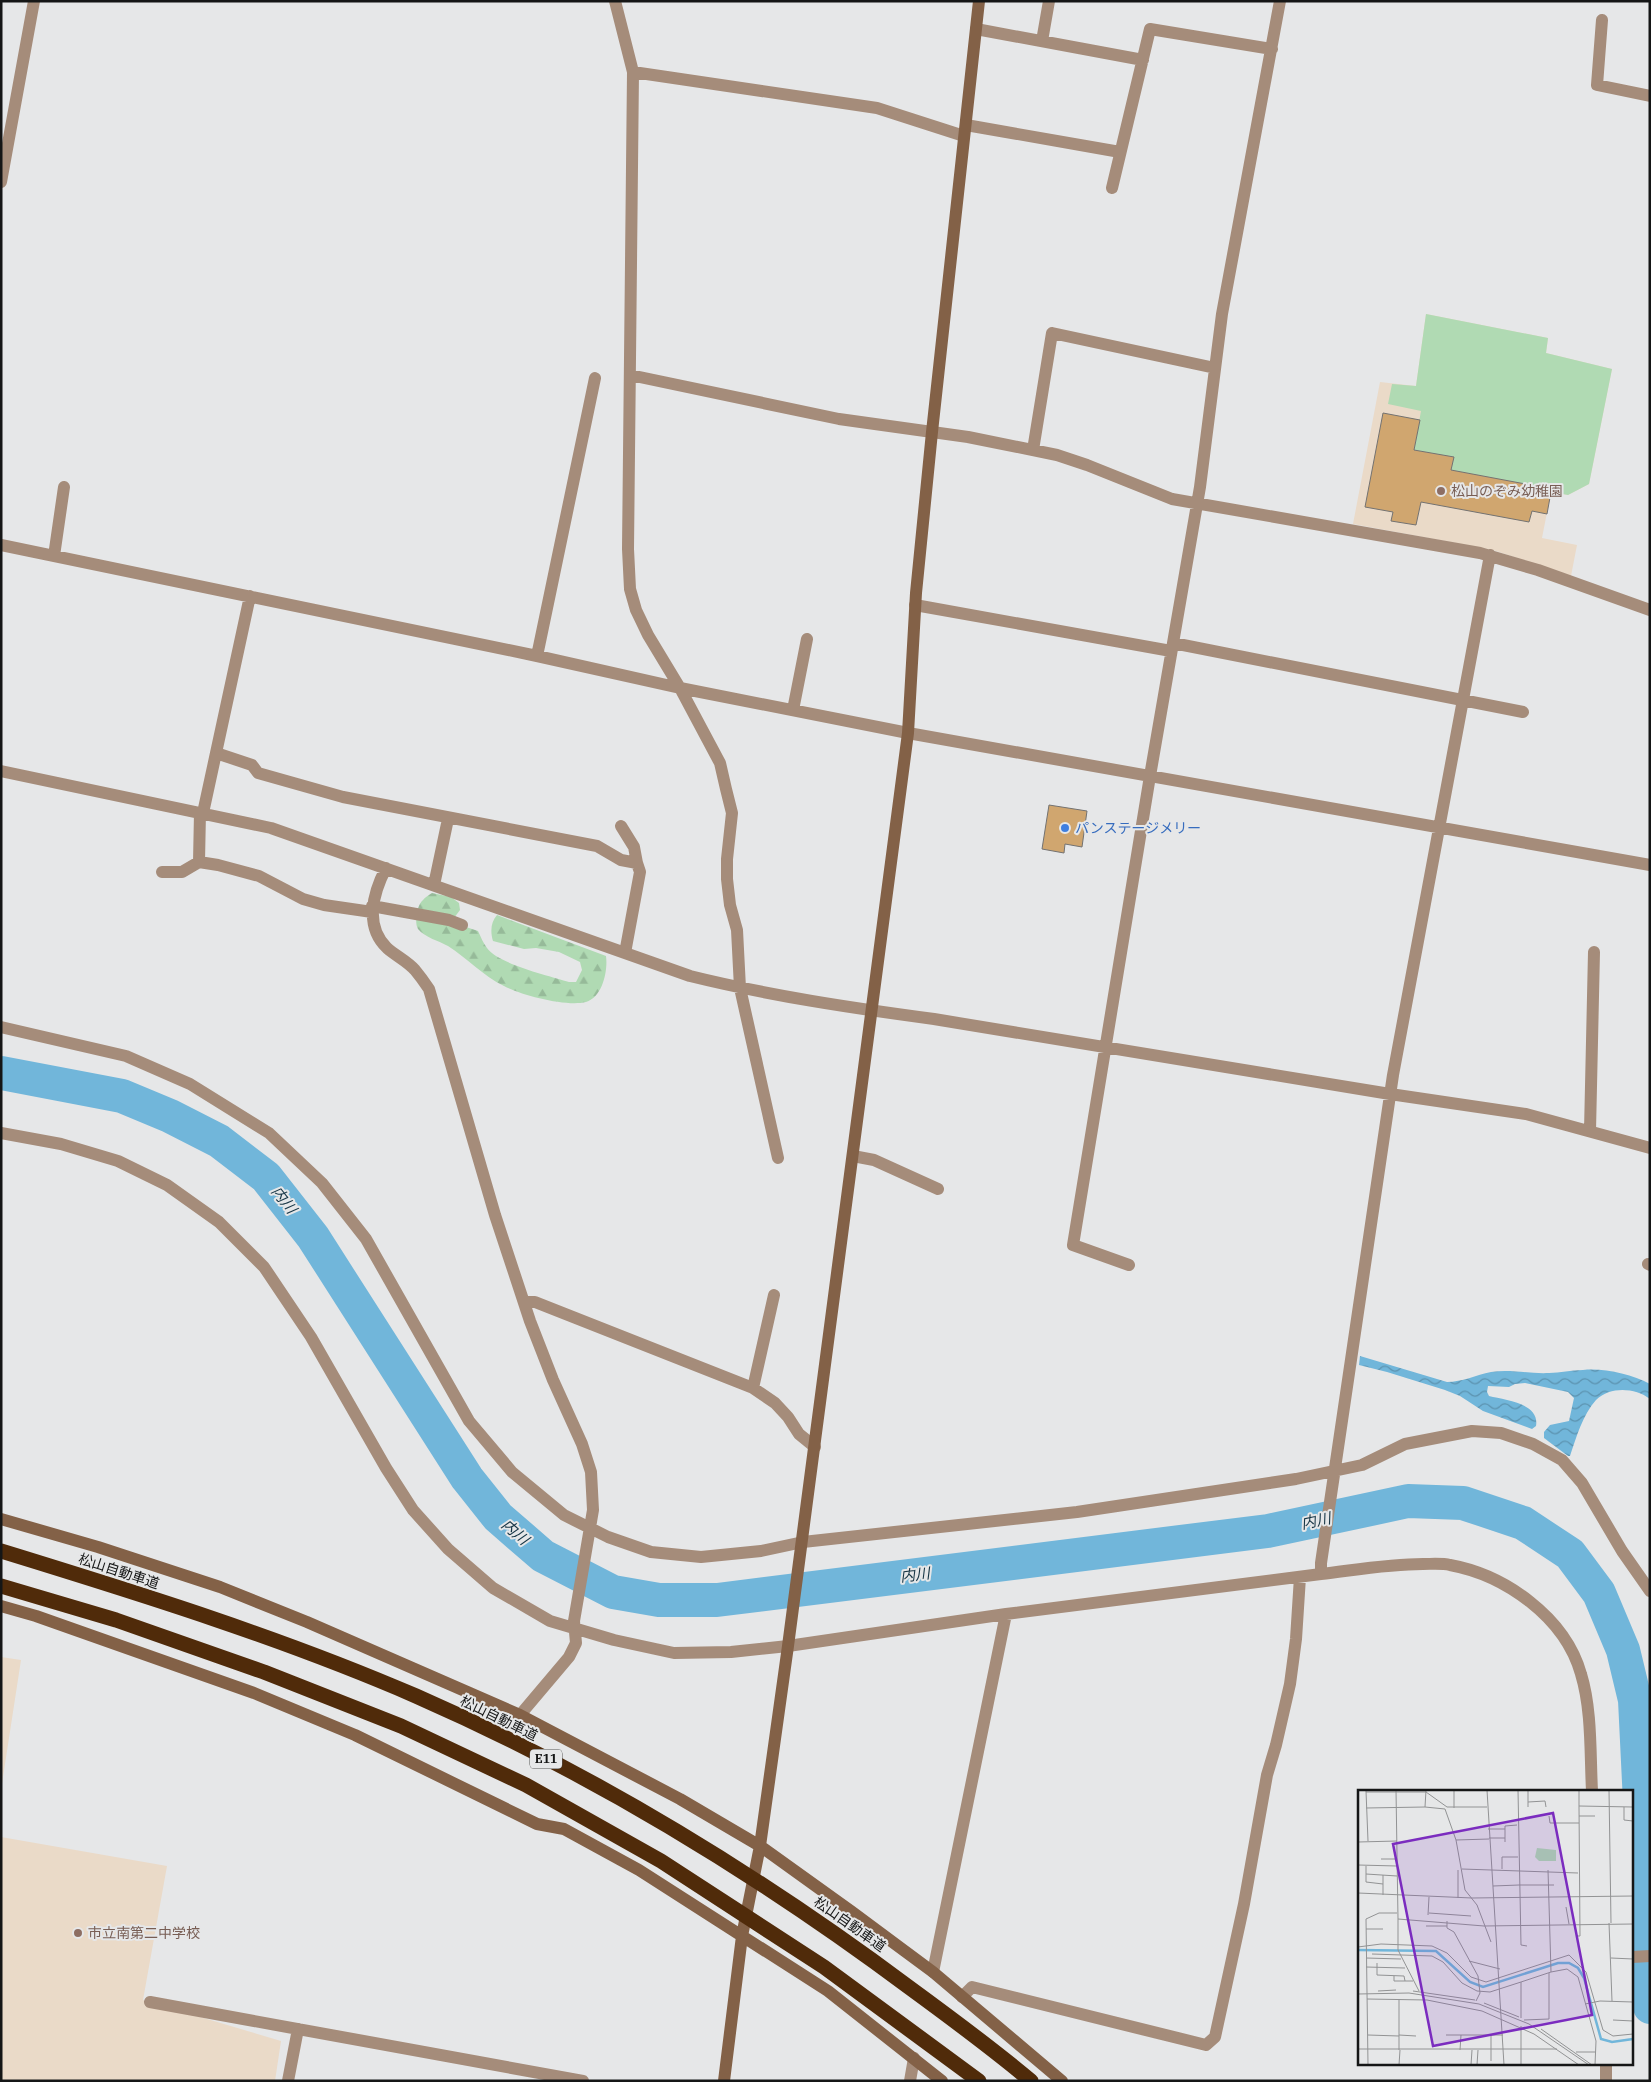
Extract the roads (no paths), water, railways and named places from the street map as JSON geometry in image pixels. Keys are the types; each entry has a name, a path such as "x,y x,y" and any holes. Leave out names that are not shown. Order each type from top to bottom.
{"highway":[{"name":"松山自動車道","path":"1,1551 124,1588 272,1639 417,1697 538,1755 678,1831 840,1936 1000,2055 1031,2081"},
{"name":"E11","path":"1,1586 116,1620 264,1672 401,1726 526,1785 661,1861 824,1966 979,2081"}],"street":[{"path":"1,182 4,148 34,1"},
{"path":"615,1 632,72 628,549 630,589 636,610 648,635 680,688 720,763 732,813 727,859 727,879 730,905 737,930 740,988 778,1158"},
{"path":"724,2081 742,1936 760,1846 789,1643 908,733 915,605 979,1"},
{"path":"1042,41 1049,1"},
{"path":"1129,1264 1073,1245 1197,504 1222,314 1280,1"},
{"path":"1602,20 1597,85 1650,96"},
{"path":"976,29 1143,60"},
{"path":"1112,188 1150,29 1272,49"},
{"path":"632,72 877,108 965,130 1120,152"},
{"path":"1033,450 1052,333 1215,368"},
{"path":"630,375 839,419 968,437 1057,455 1172,499 1490,555 1650,610"},
{"path":"537,656 595,378"},
{"path":"54,556 64,487"},
{"path":"1,545 537,656 680,688 908,733 1650,865"},
{"path":"1321,1568 1332,1477 1390,1094 1490,555"},
{"path":"199,862 202,813 250,596"},
{"path":"915,605 1172,647 1523,712"},
{"path":"793,710 807,638"},
{"path":"216,753 252,765 258,773 343,797 448,819 597,846 621,860 637,864"},
{"path":"1,772 271,828 690,976 740,988 872,1011 944,1020 1390,1094 1526,1114 1650,1148"},
{"path":"434,885 448,819"},
{"path":"621,826 634,847 640,872 625,953"},
{"path":"162,872 182,872 199,862 237,869 259,876 304,899 334,907 372,909 449,920 462,925"},
{"path":"386,868 379,881 372,909 376,933 386,947 414,969 429,989 468,1126 524,1302 553,1380 582,1444 592,1472 594,1510 574,1625 576,1643 569,1657 520,1715"},
{"path":"1590,1131 1594,952"},
{"path":"1,1027 126,1056 190,1084 269,1133 322,1183 366,1239 469,1421 512,1472 564,1516 590,1531 651,1552 700,1558 1077,1512 1296,1479 1332,1477 1406,1444 1472,1430 1501,1433 1533,1444 1562,1460 1582,1483 1622,1551 1650,1591"},
{"path":"1,1133 61,1144 118,1161 167,1185 219,1222 264,1268 311,1337 386,1468 413,1510 448,1549 493,1588 550,1621 574,1625 614,1640 674,1654 731,1652 1006,1614 1300,1577 1321,1568 1449,1564 1488,1575 1524,1596 1548,1618 1568,1644 1581,1673 1587,1708 1592,1790"},
{"path":"853,1156 874,1160 938,1189"},
{"path":"753,1388 774,1295"},
{"path":"524,1302 535,1302 753,1388 775,1403 788,1417 799,1434 815,1447"},
{"path":"1,1519 98,1547 220,1587 306,1622 520,1715 680,1799 760,1846 933,1972 1062,2081"},
{"path":"962,1997 972,1987 1206,2045 1215,2037 1244,1904 1267,1775 1290,1684 1298,1621 1300,1577"},
{"path":"1,1606 36,1616 254,1692 354,1735 537,1824 564,1829 639,1870 828,1991 942,2081"},
{"path":"933,1972 1006,1614"},
{"path":"1634,1957 1650,1956"},
{"path":"150,2002 583,2081"},
{"path":"288,2081 298,2030"},
{"path":"910,2081 914,2058"},
{"path":"1606,2064 1606,2081"}],"water":[{"path":"1360,1356 1447,1382 1498,1371 1553,1373 1574,1370 1608,1371 1634,1377 1650,1384 1650,1399 1644,1395 1623,1390 1602,1395 1587,1412 1570,1456 1568,1456 1544,1438 1544,1432 1550,1425 1569,1421 1574,1398 1568,1392 1525,1383 1509,1387 1488,1386 1487,1392 1489,1396 1512,1401 1527,1407 1533,1412 1536,1418 1536,1426 1532,1429 1483,1411 1460,1396 1445,1390 1359,1365"}],"waterway":[{"name":"内川","path":"1,1073 122,1096 170,1116 219,1141 266,1177 313,1237 467,1478 498,1517 543,1556 613,1592 659,1600 717,1600 1268,1531 1408,1501 1463,1503 1523,1523 1570,1554 1599,1593 1623,1650 1635,1700 1650,2007"}],"place":[{"name":"松山のぞみ幼稚園","path":"1441,491"},
{"name":"パンステージメリー","path":"1065,828"},
{"name":"市立南第二中学校","path":"78,1933"}]}
